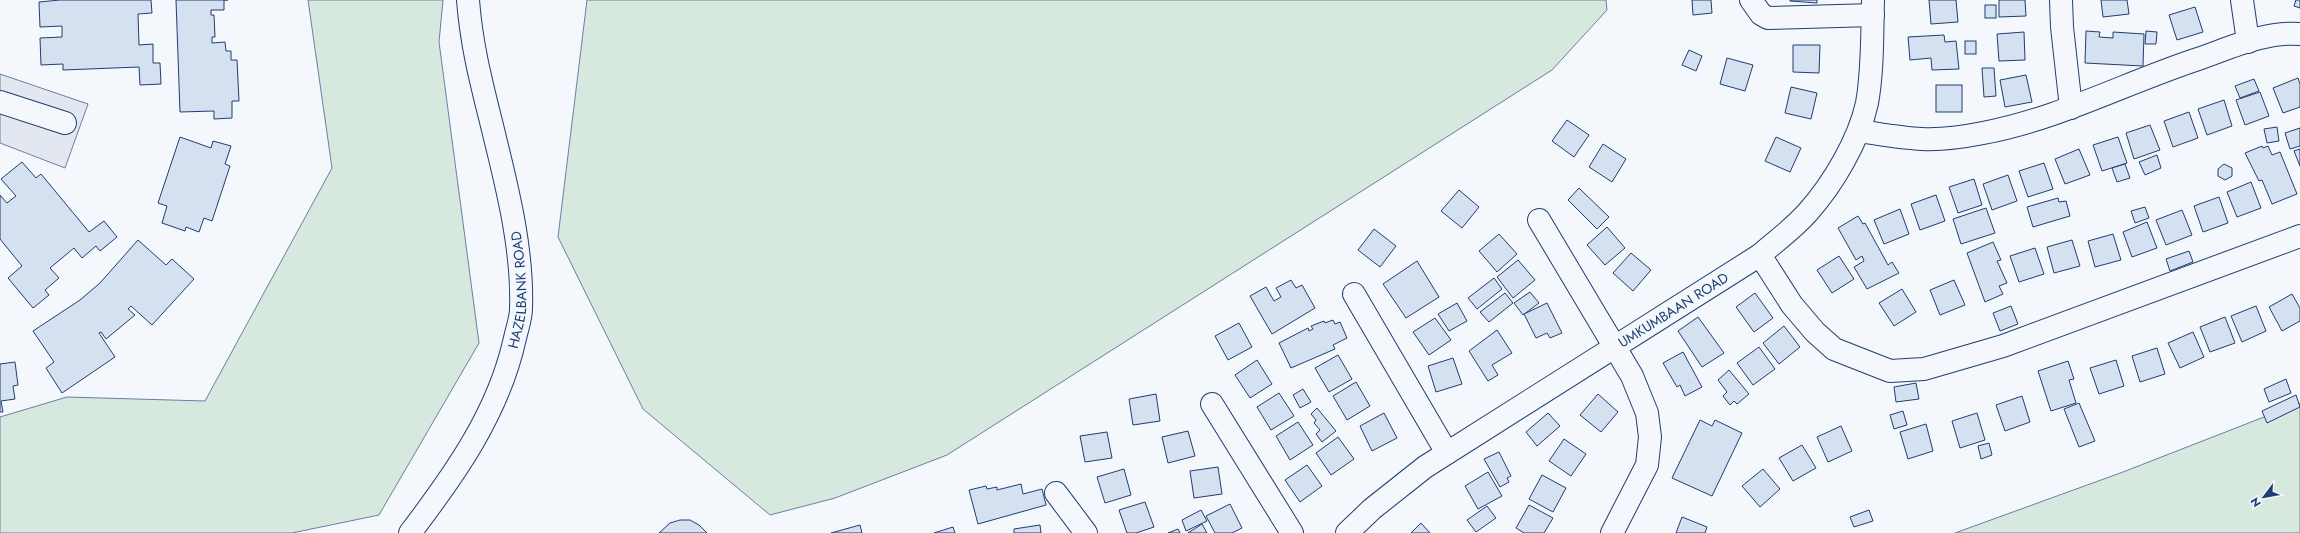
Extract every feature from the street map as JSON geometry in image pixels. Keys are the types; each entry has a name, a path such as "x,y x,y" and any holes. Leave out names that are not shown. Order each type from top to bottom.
{"street":[{"name":"HAZELBANK ROAD","path":"410,533 446,485 479,434 503,382 512,354 521,310 520,276 513,222 496,142 479,79 470,33 468,0"},
{"path":"1751,0 1761,14 1768,18 1873,8"},
{"path":"2061,0 2062,34 2071,108"},
{"path":"2242,0 2248,42"},
{"name":"UMKUMBAAN ROAD","path":"1347,533 1372,510 1425,467 1614,345 1760,255 1807,213 1829,184 1859,131 1868,96 1873,8"},
{"path":"1859,131 1923,139 1962,137 2004,129 2071,108 2180,65 2248,42 2265,37 2290,33 2300,34"},
{"path":"0,102 65,123"},
{"path":"1539,220 1632,376 1647,413 1650,437 1647,465 1612,533"},
{"path":"1760,255 1792,305 1815,332 1834,349 1890,371 1924,370 2003,346 2300,236"},
{"path":"1354,294 1447,453"},
{"path":"1212,404 1292,533"},
{"path":"1056,493 1086,533"}],"shaded area":[{"path":"308,0 443,0 439,42 479,343 379,515 292,533 0,533 0,417 67,397 205,401 332,168"},
{"path":"587,0 1606,0 1607,10 1552,70 947,455 835,498 770,515 643,409 558,237"},
{"path":"0,74 88,104 65,168 0,143"},
{"path":"2300,403 2300,533 1955,533 2123,472"}],"building":[{"path":"60,0 151,0 152,13 138,14 139,45 153,44 153,63 160,63 161,84 140,85 139,67 63,70 63,64 41,65 40,38 62,37 62,26 40,27 39,2"},
{"path":"176,0 224,0 224,10 211,10 211,15 214,15 215,37 212,37 212,43 225,42 226,51 231,51 231,60 237,60 239,101 232,101 232,118 214,119 214,111 180,112"},
{"path":"1692,0 1711,0 1712,13 1693,15"},
{"path":"1817,0 1817,3 1790,1"},
{"path":"1929,0 1956,0 1958,22 1931,24"},
{"path":"1999,0 2025,0 2026,16 1999,17"},
{"path":"2101,0 2127,0 2129,14 2103,17"},
{"path":"2296,0 2300,0 2300,8 2294,6"},
{"path":"1985,5 1996,5 1996,18 1985,18"},
{"path":"2195,7 2203,32 2177,40 2169,15"},
{"path":"2086,31 2100,32 2099,37 2113,38 2113,32 2144,34 2143,66 2085,63"},
{"path":"2146,31 2157,32 2156,44 2145,44"},
{"path":"2024,32 2025,60 1999,61 1997,34"},
{"path":"1944,35 1945,42 1956,41 1959,69 1932,70 1931,58 1910,60 1908,37"},
{"path":"1965,41 1976,41 1976,54 1965,54"},
{"path":"1793,45 1820,45 1819,73 1793,72"},
{"path":"1689,50 1702,56 1696,71 1682,65"},
{"path":"1727,58 1753,65 1745,91 1720,84"},
{"path":"1982,68 1994,68 1996,96 1984,97"},
{"path":"2026,75 2032,102 2005,107 2000,80"},
{"path":"2298,78 2300,84 2300,107 2283,113 2273,88"},
{"path":"2254,79 2259,91 2240,98 2235,86"},
{"path":"1936,85 1962,85 1962,112 1936,112"},
{"path":"1791,87 1817,93 1811,119 1785,113"},
{"path":"2260,92 2269,116 2245,125 2236,100"},
{"path":"2224,100 2232,126 2207,135 2198,109"},
{"path":"2189,112 2198,138 2173,147 2164,121"},
{"path":"1567,120 1589,135 1574,157 1552,141"},
{"path":"2150,125 2160,150 2134,159 2126,133"},
{"path":"2277,127 2279,141 2267,143 2264,129"},
{"path":"2300,128 2300,146 2290,149 2285,133"},
{"path":"180,137 211,148 213,141 231,146 225,164 230,166 212,221 204,218 199,232 186,227 185,231 162,223 167,206 158,203"},
{"path":"1776,137 1801,148 1790,172 1765,161"},
{"path":"2118,137 2127,163 2102,171 2093,145"},
{"path":"1603,144 1626,159 1612,182 1589,167"},
{"path":"2262,146 2263,148 2268,146 2272,155 2280,152 2297,194 2272,204 2262,180 2259,181 2245,153"},
{"path":"2079,149 2090,175 2065,184 2055,159"},
{"path":"2300,149 2300,166 2294,151"},
{"path":"2157,155 2161,168 2145,175 2139,162"},
{"path":"22,162 36,178 41,174 89,232 104,221 117,237 100,251 96,246 82,258 74,248 50,268 59,278 45,290 49,295 33,308 8,278 22,266 0,239 0,195 7,203 16,196 1,179"},
{"path":"2044,163 2053,189 2028,197 2019,171"},
{"path":"2125,164 2130,178 2117,182 2112,168"},
{"path":"2224,164 2232,168 2232,176 2225,180 2218,176 2218,169"},
{"path":"2008,175 2017,201 1992,210 1983,184"},
{"path":"1974,179 1982,205 1958,213 1949,187"},
{"path":"2251,182 2261,208 2237,217 2227,192"},
{"path":"1579,188 1609,217 1597,229 1568,200"},
{"path":"1459,190 1479,207 1462,228 1441,211"},
{"path":"1936,195 1945,221 1920,230 1911,204"},
{"path":"2219,197 2228,223 2203,232 2194,206"},
{"path":"2058,198 2059,202 2066,201 2070,216 2033,227 2027,207"},
{"path":"2145,207 2149,218 2135,223 2131,211"},
{"path":"1986,208 1995,233 1961,244 1953,219"},
{"path":"1900,209 1909,234 1884,244 1874,220"},
{"path":"2182,210 2192,235 2166,245 2156,220"},
{"path":"1858,216 1863,224 1865,223 1888,265 1892,262 1899,273 1867,289 1854,267 1864,261 1862,256 1856,260 1838,228"},
{"path":"2147,222 2157,248 2132,257 2123,232"},
{"path":"1607,227 1625,248 1605,265 1587,245"},
{"path":"1374,229 1396,246 1380,267 1358,250"},
{"path":"1499,234 1517,254 1497,272 1479,251"},
{"path":"2113,234 2121,260 2095,267 2088,241"},
{"path":"138,240 166,265 172,259 194,279 152,325 131,306 128,309 135,315 106,339 101,332 99,333 115,357 62,393 46,368 54,362 33,331 80,300 100,283"},
{"path":"2072,240 2080,266 2054,273 2047,247"},
{"path":"1993,242 2001,260 1997,261 2007,283 1999,286 2003,294 1985,302 1967,253"},
{"path":"2035,248 2044,274 2019,282 2010,256"},
{"path":"2189,251 2193,262 2170,271 2166,259"},
{"path":"1631,253 1651,270 1633,291 1613,273"},
{"path":"1839,256 1854,279 1832,293 1817,270"},
{"path":"1518,260 1535,280 1513,298 1497,277"},
{"path":"1417,261 1439,297 1406,318 1383,284"},
{"path":"1494,278 1502,289 1477,309 1468,298"},
{"path":"1291,280 1296,288 1302,285 1315,308 1272,334 1250,296 1266,287 1274,301 1281,297 1276,288"},
{"path":"1954,280 1965,305 1940,315 1930,290"},
{"path":"1902,289 1916,312 1894,326 1879,303"},
{"path":"1530,292 1539,303 1523,315 1514,303"},
{"path":"1505,293 1513,303 1489,322 1480,312"},
{"path":"1755,293 1773,318 1754,332 1736,307"},
{"path":"2292,294 2300,308 2300,321 2282,331 2269,307"},
{"path":"1457,303 1467,321 1449,331 1438,314"},
{"path":"1547,303 1562,333 1550,338 1547,333 1536,338 1524,314"},
{"path":"2011,306 2018,324 2000,331 1993,313"},
{"path":"2256,306 2266,331 2242,342 2231,316"},
{"path":"1698,317 1724,353 1702,367 1678,331"},
{"path":"2225,317 2235,343 2210,352 2200,327"},
{"path":"1435,318 1451,340 1429,355 1413,332"},
{"path":"1333,320 1335,324 1340,322 1347,338 1333,345 1335,349 1291,368 1279,343 1308,328 1309,331 1313,329 1311,326 1324,321 1325,323"},
{"path":"1239,323 1252,347 1228,360 1215,336"},
{"path":"1784,326 1800,347 1779,364 1763,343"},
{"path":"1497,330 1512,353 1492,365 1498,375 1488,381 1469,351"},
{"path":"2193,332 2204,357 2180,368 2168,343"},
{"path":"1759,347 1775,369 1753,385 1737,363"},
{"path":"2157,348 2165,374 2140,382 2132,356"},
{"path":"1683,352 1702,387 1685,396 1680,385 1677,387 1663,363"},
{"path":"1338,355 1352,379 1329,392 1315,368"},
{"path":"1453,358 1462,384 1436,392 1428,366"},
{"path":"1257,360 1272,384 1250,398 1235,375"},
{"path":"2116,360 2124,386 2099,394 2090,368"},
{"path":"2068,361 2074,379 2069,380 2076,403 2051,411 2038,371"},
{"path":"15,362 18,385 13,386 15,399 1,401 3,412 0,412 0,364"},
{"path":"1729,370 1749,394 1737,404 1734,401 1730,405 1723,396 1727,392 1718,380"},
{"path":"2286,379 2291,393 2269,402 2264,389"},
{"path":"1356,382 1370,406 1347,420 1333,396"},
{"path":"1916,383 1919,399 1896,402 1894,387"},
{"path":"1303,389 1311,402 1300,408 1293,395"},
{"path":"1279,393 1294,416 1271,430 1257,407"},
{"path":"1156,394 1160,421 1133,425 1129,399"},
{"path":"1598,394 1618,412 1601,432 1580,415"},
{"path":"2296,395 2300,407 2267,423 2262,411"},
{"path":"2022,396 2030,422 2005,431 1996,405"},
{"path":"2079,403 2095,441 2079,447 2064,409"},
{"path":"1317,408 1336,431 1322,442 1316,434 1320,430 1314,423 1316,420 1311,414"},
{"path":"1903,411 1907,425 1894,429 1890,415"},
{"path":"1384,413 1397,438 1372,451 1360,426"},
{"path":"1548,413 1560,426 1537,446 1526,432"},
{"path":"1977,413 1985,440 1960,448 1952,421"},
{"path":"1700,420 1712,426 1715,420 1742,433 1712,496 1672,478"},
{"path":"1298,422 1313,445 1290,460 1276,436"},
{"path":"1926,424 1933,451 1908,459 1900,432"},
{"path":"1841,426 1852,451 1828,462 1817,437"},
{"path":"1188,431 1195,456 1168,463 1162,437"},
{"path":"1107,432 1112,458 1085,462 1080,436"},
{"path":"1338,437 1354,459 1331,475 1316,453"},
{"path":"1564,439 1586,454 1571,476 1549,461"},
{"path":"1989,443 1992,455 1981,459 1978,446"},
{"path":"1802,445 1816,468 1793,481 1779,458"},
{"path":"1499,452 1511,476 1507,478 1509,482 1500,487 1484,459"},
{"path":"1307,465 1322,486 1300,502 1285,480"},
{"path":"1218,467 1222,494 1194,498 1190,471"},
{"path":"1124,469 1131,495 1105,503 1097,477"},
{"path":"1763,469 1780,489 1760,507 1742,486"},
{"path":"1488,472 1502,496 1478,509 1465,486"},
{"path":"1542,475 1566,488 1553,512 1529,499"},
{"path":"1021,484 1023,494 1042,489 1046,505 978,524 969,490 986,486 987,489 997,487 997,490"},
{"path":"1145,502 1154,527 1136,533 1127,533 1119,510"},
{"path":"1230,504 1242,528 1232,533 1215,533 1206,516"},
{"path":"1529,505 1553,518 1544,533 1524,533 1516,528"},
{"path":"1487,506 1496,518 1476,532 1467,520"},
{"path":"1201,510 1207,521 1186,531 1182,520"},
{"path":"1869,510 1873,521 1854,527 1850,517"},
{"path":"1682,517 1707,527 1705,533 1676,533"},
{"path":"680,520 690,520 699,525 707,533 659,533 670,523"},
{"path":"1421,523 1430,533 1411,533"},
{"path":"1202,524 1207,533 1188,533"},
{"path":"860,525 862,533 831,533"},
{"path":"1040,525 1041,533 1014,533 1014,529"},
{"path":"953,527 955,533 934,533"},
{"path":"1178,529 1180,533 1168,533"}]}
